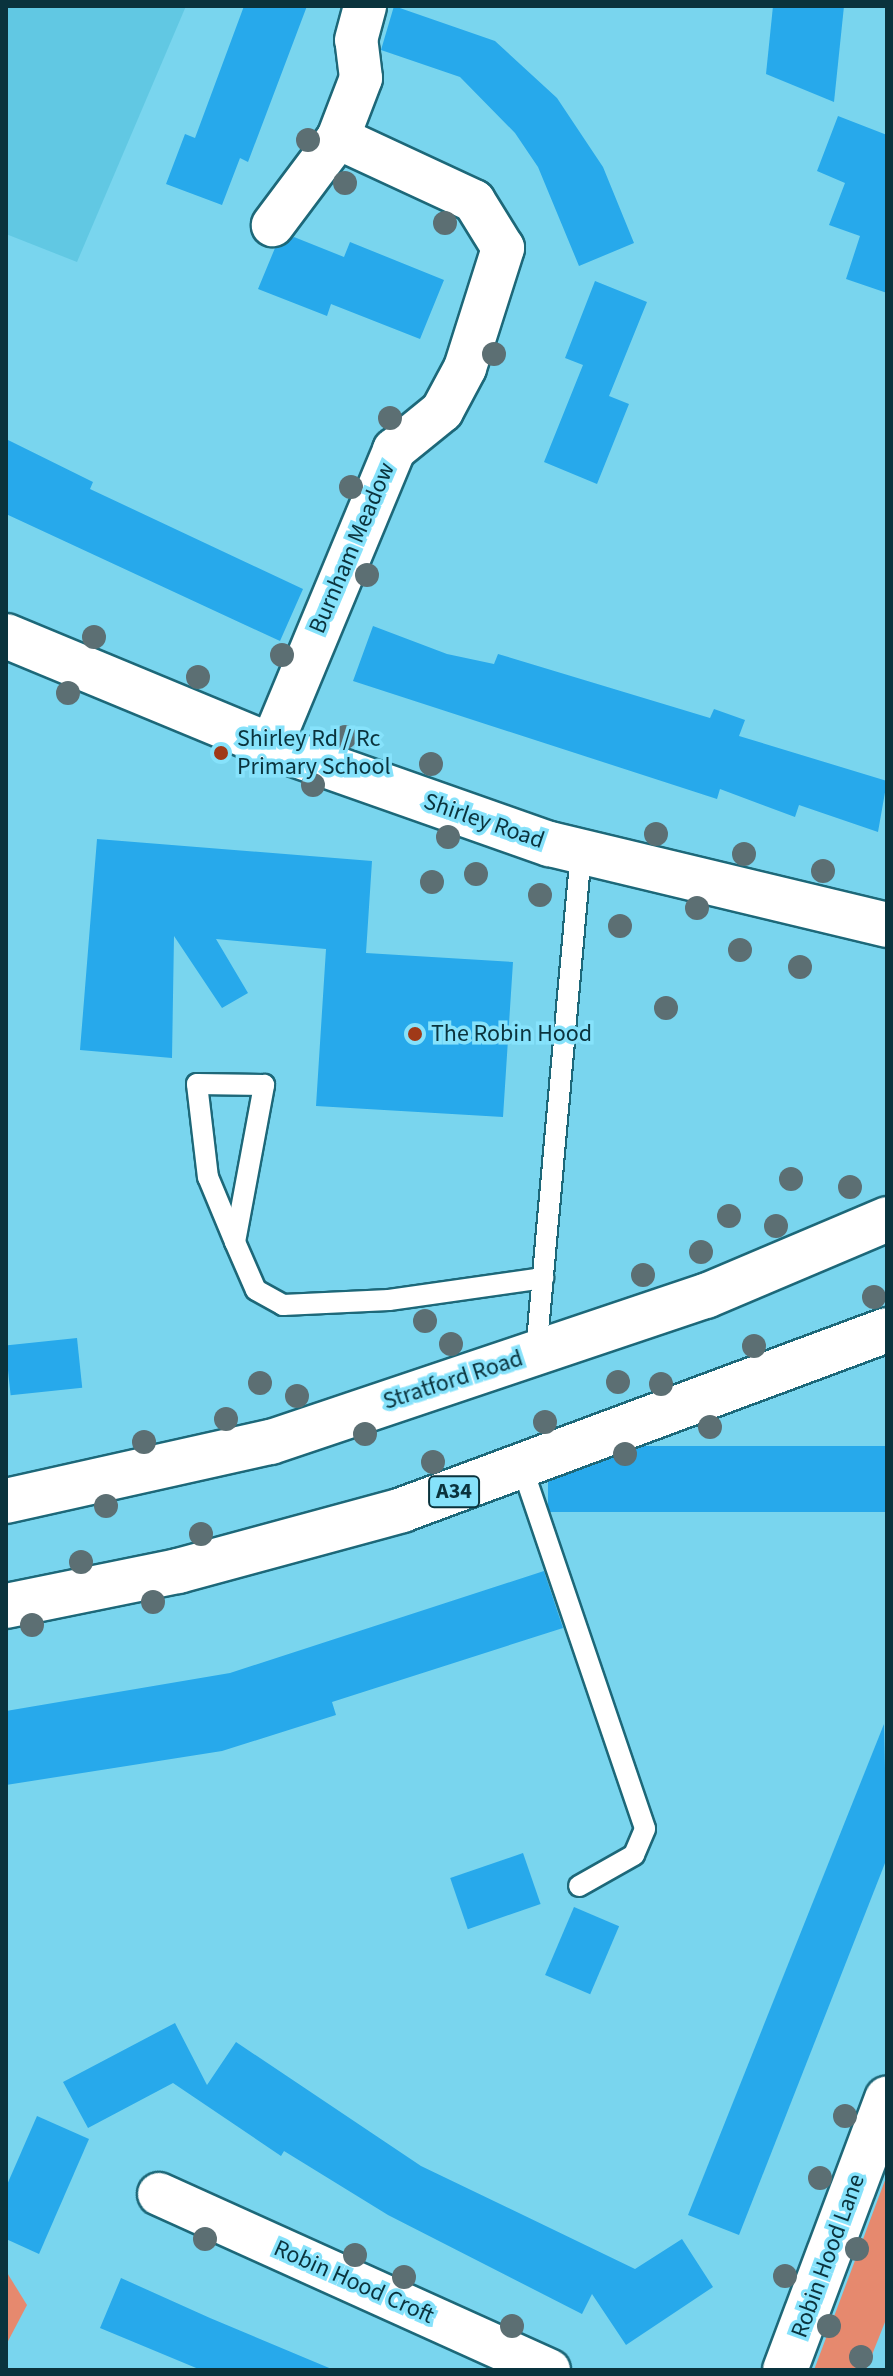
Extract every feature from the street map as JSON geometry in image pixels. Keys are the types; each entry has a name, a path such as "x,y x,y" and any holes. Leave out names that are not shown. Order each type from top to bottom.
{"main road":[{"name":"Shirley Road","path":"6,636 271,746 581,852 887,925"},
{"name":"Stratford Road","path":"6,1501 271,1442 706,1296 887,1219"},
{"name":"A34","path":"6,1606 223,1559 402,1510 887,1330"},
{"name":"Robin Hood Lane","path":"785,2370 887,2098"}],"street":[{"path":"273,225 338,138 361,78 356,40 365,6"},
{"name":"Burnham Meadow","path":"271,746 394,450 442,411 465,368 503,248 474,201 338,138"},
{"name":"Robin Hood Croft","path":"159,2194 549,2370"}],"lane":[{"path":"536,1353 581,852"},
{"path":"235,1242 264,1085 197,1084 208,1177 235,1242 256,1290 283,1305 389,1300 543,1278"},
{"path":"522,1467 645,1829 634,1855 579,1886"}],"shaded area":[{"path":"6,6 186,6 77,262 6,234"},
{"path":"887,2175 887,2317 866,2370 814,2370"},
{"path":"6,2271 27,2305 6,2345"}],"building":[{"path":"244,6 307,6 248,162 240,158 222,205 166,184 185,134 195,138"},
{"path":"394,6 495,41 557,98 603,167 634,243 579,266 538,167 515,133 460,77 381,50"},
{"path":"773,6 844,6 834,102 766,74"},
{"path":"838,116 887,135 887,293 846,279 860,236 829,225 845,183 817,171"},
{"path":"294,237 344,257 350,242 444,280 420,339 331,304 327,316 258,289 275,248"},
{"path":"595,281 647,302 609,396 629,404 597,484 544,462 583,365 565,358"},
{"path":"6,439 93,482 90,489 303,589 280,641 6,514"},
{"path":"373,626 447,654 494,664 498,654 710,718 714,709 745,720 739,736 887,781 878,832 799,805 795,817 720,789 717,799 353,681"},
{"path":"97,839 372,861 366,953 513,962 503,1117 316,1106 326,949 216,939 248,993 222,1008 174,936 172,1058 80,1050"},
{"path":"77,1338 82,1388 11,1395 6,1345"},
{"path":"548,1446 887,1446 887,1512 548,1512"},
{"path":"544,1571 563,1628 332,1702 336,1715 222,1751 6,1785 6,1711 230,1673"},
{"path":"884,1724 887,1858 739,2235 688,2215"},
{"path":"523,1853 541,1904 468,1929 450,1878"},
{"path":"574,1907 619,1926 590,1994 545,1975"},
{"path":"175,2023 207,2085 236,2042 421,2166 635,2269 682,2239 713,2287 626,2345 592,2294 582,2314 388,2215 284,2151 281,2156 173,2083 88,2128 63,2082"},
{"path":"37,2116 89,2139 39,2254 6,2239 6,2187"},
{"path":"121,2278 334,2370 201,2370 100,2328"}],"place":[{"name":"Shirley Rd / Rc Primary School","path":"221,753"},
{"name":"The Robin Hood","path":"415,1034"}]}
